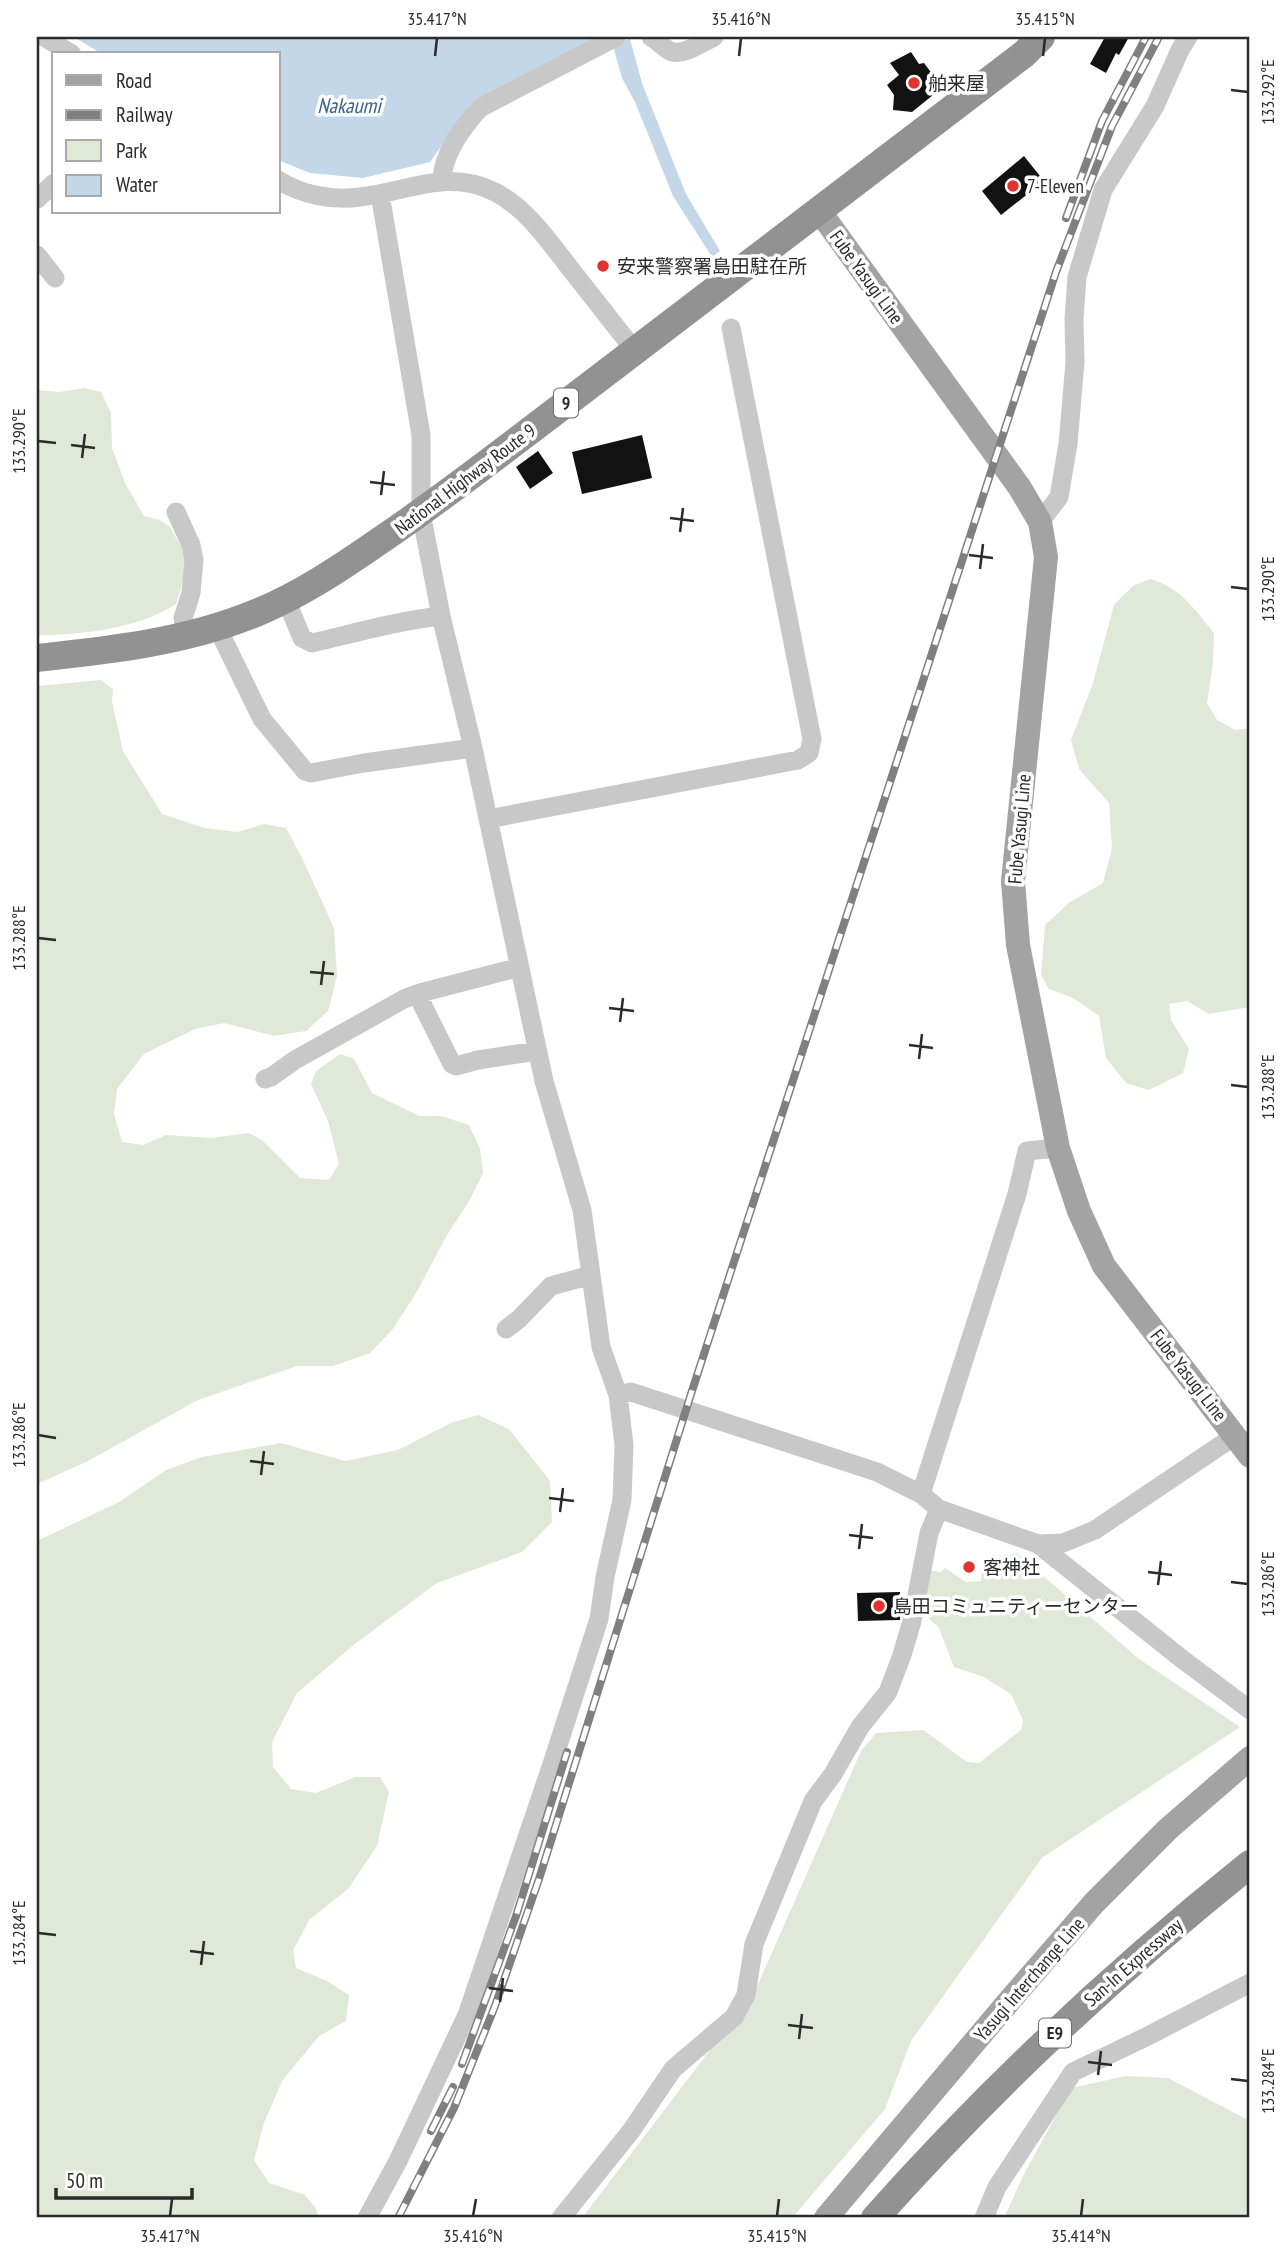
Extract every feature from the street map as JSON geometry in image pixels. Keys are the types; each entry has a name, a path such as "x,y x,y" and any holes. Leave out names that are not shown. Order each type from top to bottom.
{"highway":[{"name":"National Highway Route 9","path":"37,658 143,645 217,627 286,600 337,570 421,513 820,212 1024,54 1041,37"},
{"name":"San-In Expressway","path":"876,2218 994,2092 1090,1999 1186,1915 1250,1864"}],"main road":[{"name":"Fube Yasugi Line","path":"820,212 1020,488 1040,523 1046,557 1013,881 1018,945 1058,1148 1079,1211 1104,1266 1250,1455"},
{"name":"Yasugi Interchange Line","path":"827,2218 1094,1903 1168,1829 1250,1758"}],"street":[{"path":"44,37 69,52"},
{"path":"442,180 446,160 467,123 480,108 616,37"},
{"path":"652,37 676,53 714,37"},
{"path":"1040,523 1059,497 1068,444 1075,362 1077,276 1104,190 1155,106 1188,37"},
{"path":"280,181 320,196 340,198 380,194 442,180 461,181 495,191 521,209 635,351"},
{"path":"37,199 52,185"},
{"path":"367,2218 398,2161 467,2015 552,1764 599,1619 622,1500 624,1445 618,1395 601,1347 582,1210 544,1081 473,748 441,616 421,513 421,435 380,194"},
{"path":"37,256 55,278"},
{"path":"488,819 798,760 809,752 812,739 731,328"},
{"path":"176,512 191,545 194,560 191,593 183,618 186,636"},
{"path":"286,600 302,638 312,643 381,626 441,616"},
{"path":"217,627 262,719 305,771 311,773 473,748"},
{"path":"265,1079 315,1048 416,995 520,967"},
{"path":"416,995 452,1064 456,1066 531,1052"},
{"path":"921,1494 1017,1194 1027,1151 1058,1148"},
{"path":"506,1329 551,1286 591,1275"},
{"path":"618,1395 631,1392 877,1472 921,1494 939,1509 1038,1544 1250,1710"},
{"path":"1038,1544 1063,1543 1095,1530 1236,1435"},
{"path":"561,2218 617,2150 673,2069 734,2017 746,1995 754,1944 813,1801 833,1774 860,1727 888,1692 912,1621 922,1560 939,1509"},
{"path":"984,2218 997,2187 1073,2072 1250,1983"}],"green space":[{"path":"84,388 101,392 111,413 112,448 125,483 144,516 160,520 170,527 188,565 176,604 161,613 109,629 37,635 37,390 59,392"},
{"path":"1151,579 1179,594 1214,633 1207,703 1217,720 1235,730 1250,728 1250,1007 1209,1014 1187,1001 1169,1004 1171,1020 1189,1049 1183,1073 1149,1090 1126,1083 1106,1058 1099,1016 1073,998 1049,989 1041,975 1045,925 1070,902 1103,883 1112,848 1109,803 1079,769 1071,740 1093,683 1114,605 1134,585"},
{"path":"101,680 113,689 112,702 123,751 162,814 204,828 238,832 264,824 286,828 334,928 337,976 328,1011 306,1031 274,1036 224,1023 195,1029 144,1054 117,1089 114,1114 122,1142 143,1145 166,1135 211,1138 249,1133 263,1141 300,1178 329,1180 339,1164 328,1121 311,1084 316,1071 340,1054 354,1059 372,1093 419,1116 441,1116 469,1125 480,1149 483,1173 415,1295 392,1330 370,1353 333,1366 297,1366 198,1400 88,1461 37,1484 37,686"},
{"path":"478,1415 509,1429 550,1481 552,1522 522,1552 437,1583 356,1643 297,1693 272,1742 273,1767 291,1789 316,1793 355,1777 380,1777 389,1792 377,1846 348,1889 310,1919 293,1950 296,1968 325,1980 349,1995 346,2021 319,2036 282,2081 264,2123 254,2160 269,2183 305,2195 315,2207 319,2218 37,2218 37,1541 119,1502 166,1470 202,1457 281,1443 345,1461 398,1450 451,1423"},
{"path":"1017,1553 1139,1659 1240,1727 1042,1858 911,2041 885,2109 792,2218 582,2218 755,1991 861,1751 876,1733 923,1730 967,1762 979,1763 1021,1730 1023,1720 1011,1694 984,1677 954,1667 939,1628 922,1612 928,1570 941,1572 945,1568 966,1582 981,1581 982,1561"},
{"path":"1126,2076 1168,2078 1250,2121 1250,2218 1004,2218 1024,2174 1071,2088"}],"water":[{"name":"Nakaumi","path":"74,37 600,37 472,103 430,162 363,178 310,173 280,161 280,52 99,52"},
{"path":"630,39 642,83 686,194 720,251 712,257 673,196 635,102 622,78 613,46 614,43"}],"building":[{"path":"1105,37 1129,37 1119,55 1116,53 1106,73 1090,64"},
{"name":"舶来屋","path":"911,52 919,64 924,63 939,83 938,91 912,112 893,110 894,95 887,85 899,75 890,63"},
{"name":"7-Eleven","path":"1024,156 1044,181 1001,215 982,191"},
{"path":"642,435 652,478 582,494 572,452"},
{"path":"538,451 553,473 530,489 516,467"},
{"name":"島田コミュニティーセンター","path":"900,1592 900,1620 858,1621 857,1593"}],"railway":[{"path":"1066,218 1102,121 1146,37"},
{"path":"398,2218 454,2108 495,2006 539,1879 691,1394 1056,272 1112,126 1159,37"},
{"path":"462,2064 516,1916 567,1752"},
{"path":"431,2131 453,2087"}],"place":[{"name":"舶来屋","path":"914,83"},
{"name":"7-Eleven","path":"1013,186"},
{"name":"安来警察署島田駐在所","path":"603,266"},
{"name":"客神社","path":"969,1567"},
{"name":"島田コミュニティーセンター","path":"879,1606"}]}
